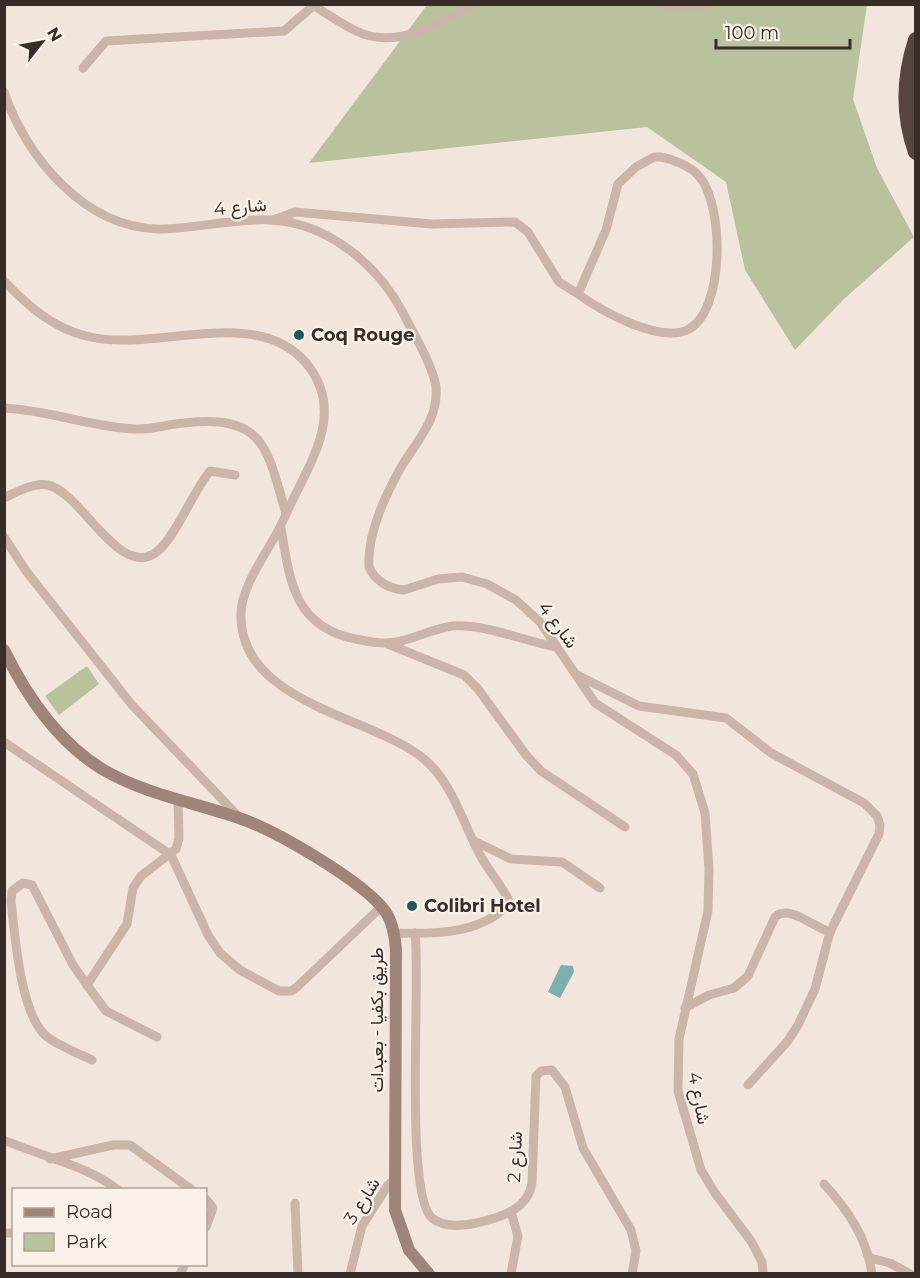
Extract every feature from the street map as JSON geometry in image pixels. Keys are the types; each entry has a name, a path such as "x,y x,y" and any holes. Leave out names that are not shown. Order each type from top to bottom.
{"highway":[{"path":"915,40 908,71 906,99 908,123 915,152"}],"main road":[{"name":"طريق بكفيا - بعبدات","path":"4,650 36,703 69,743 113,775 178,802 241,819 339,873 381,907 394,933 395,1210 410,1250 429,1274"}],"street":[{"path":"83,68 106,41 284,31 312,5 358,32 382,36 413,36 475,4"},
{"path":"661,4 675,7 710,4"},
{"name":"شارع 4","path":"4,92 20,129 52,173 86,204 116,220 157,229 273,220 301,226 351,250 374,271 394,297 435,382 435,408 429,422 399,470 374,533 369,560 372,573 384,584 404,590 452,576 487,584 528,610 540,622 595,703 686,764 699,789 705,813 709,868 708,911 685,1008 676,1075 678,1091 694,1152 707,1183 751,1241 762,1262 762,1274"},
{"path":"273,220 295,212 422,224 514,222 528,232 553,275 593,306 663,333 681,333 697,324 708,299 718,252 713,203 697,174 661,157 645,162 624,177 615,194 598,252 578,294"},
{"path":"4,281 43,317 66,331 89,337 118,340 239,333 279,341 292,350 319,382 325,403 326,421 281,528 242,602 242,630 257,661 270,676 299,698 392,739 425,759 447,786 474,841 506,896 507,905 490,920 472,927 394,933"},
{"path":"4,408 137,429 184,423 233,423 249,432 265,450 286,514"},
{"path":"4,498 23,489 47,484 68,495 120,549 135,558 143,559 153,554 166,542 210,471 235,476"},
{"path":"281,528 289,574 297,595 312,620 339,634 386,643 464,675 478,688 526,755 541,771 625,827"},
{"path":"4,537 26,571 132,705 241,819"},
{"path":"386,643 399,642 451,626 469,627 556,648"},
{"path":"575,674 639,706 726,718 771,753 858,799 874,811 880,825 879,834 831,932 814,989 798,1025 787,1042 748,1085"},
{"path":"4,742 171,855 208,934 220,953 240,970 279,991 291,991 297,987 381,907"},
{"path":"87,985 127,924 133,888 141,876 176,849 179,838 178,802"},
{"path":"474,841 511,859 562,862 600,888"},
{"path":"92,1060 60,1046 44,1034 31,1009 22,984 11,902 12,891 23,883 32,885 73,965 106,1011 157,1037"},
{"path":"685,1008 709,995 734,988 748,976 775,917 781,912 789,912 818,928 831,932"},
{"path":"415,933 417,1150 424,1204 434,1219 453,1225 471,1224 511,1212 518,1236 511,1274"},
{"name":"شارع 2","path":"511,1212 526,1199 531,1187 536,1076 541,1071 552,1070 565,1087 583,1148 632,1230 636,1251 632,1274"},
{"path":"4,1140 92,1175 115,1188"},
{"path":"50,1160 113,1144 130,1145 189,1188"},
{"name":"شارع 3","path":"350,1274 362,1226 388,1185 394,1180"},
{"path":"824,1184 855,1223 870,1258 872,1274"},
{"path":"207,1200 213,1208 207,1224"},
{"path":"295,1203 298,1274"},
{"path":"870,1258 890,1263 910,1274"}],"green space":[{"path":"427,5 867,5 853,99 877,168 914,237 844,299 795,350 745,270 726,182 647,127 309,163"},
{"path":"87,666 99,684 59,715 45,696"}],"water":[{"path":"561,965 573,966 574,972 560,998 548,992"}],"place":[{"name":"Coq Rouge","path":"299,335"},
{"name":"Colibri Hotel","path":"412,906"}]}
